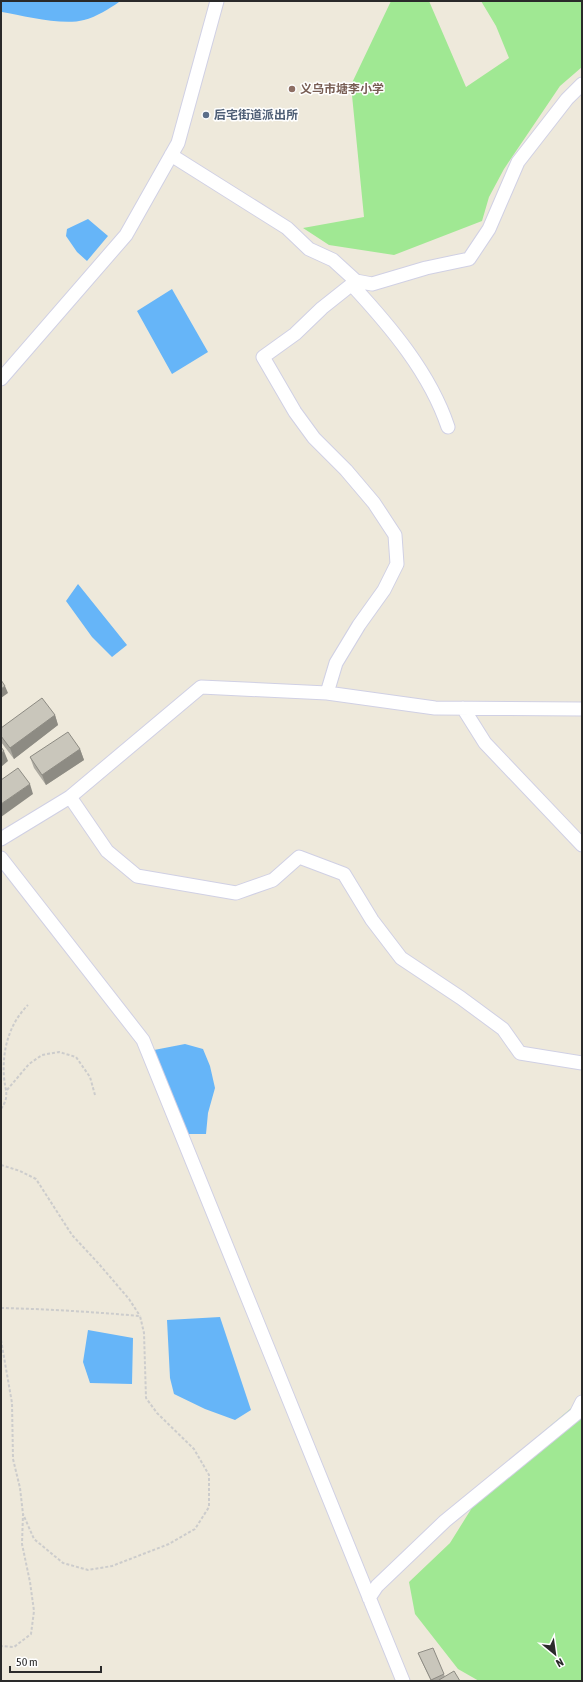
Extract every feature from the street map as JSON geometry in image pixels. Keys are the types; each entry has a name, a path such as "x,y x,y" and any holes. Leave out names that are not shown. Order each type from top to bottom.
{"street":[{"path":"1,379 126,235 178,143 218,1"},
{"path":"327,693 336,663 358,624 384,590 397,564 396,535 374,503 346,470 314,438 296,412 263,357 295,334 322,308 354,283 372,284 426,268 469,259 489,228 518,162 567,99 582,84"},
{"path":"171,155 287,228 309,249 334,260 383,318 412,358 441,406 448,427"},
{"path":"1,839 70,797 201,686 327,693 435,708 582,709"},
{"path":"463,708 485,743 582,845"},
{"path":"70,797 107,851 137,876 236,893 273,880 299,857 344,874 372,920 402,958 461,998 503,1029 520,1053 582,1063"},
{"path":"1,858 143,1040 403,1681"},
{"path":"369,1598 377,1586 445,1521 576,1414 582,1402"}],"path":[{"path":"1,1109 7,1101 7,1090 4,1078 4,1056 8,1038 20,1013 28,1005"},
{"path":"7,1090 29,1064 42,1055 58,1052 76,1057 90,1076 95,1095"},
{"path":"1,1165 36,1179 72,1235 129,1299 140,1316 144,1332 146,1398 161,1418 194,1449 209,1475 209,1507 195,1529 168,1544 112,1566 88,1570 63,1563 34,1539 23,1514"},
{"path":"1,1308 88,1311 140,1316"},
{"path":"1,1340 12,1403 13,1459 20,1488 23,1514 22,1544 34,1611 31,1634 14,1647 1,1646"}],"green space":[{"path":"391,1 429,1 466,87 509,58 496,26 481,1 582,1 582,67 560,86 504,169 489,197 482,221 394,255 329,245 303,228 364,217 351,85"},
{"path":"582,1399 582,1681 479,1681 458,1669 415,1614 409,1582 450,1543 493,1474"}],"water":[{"path":"2,1 119,2 89,19 75,22 65,22 43,20 2,12"},
{"path":"88,219 108,236 87,261 77,252 66,236 67,229"},
{"path":"172,289 208,352 172,374 137,311"},
{"path":"78,584 127,645 112,657 92,637 66,601"},
{"path":"185,1044 203,1049 210,1066 215,1088 208,1113 206,1134 186,1134 154,1050"},
{"path":"220,1317 251,1410 235,1420 205,1409 174,1394 170,1378 167,1320"},
{"path":"88,1330 133,1338 132,1384 90,1383 83,1362"}],"building":[{"path":"1,680 5,686 1,689"},
{"path":"42,698 55,715 10,748 1,736 1,728"},
{"path":"68,732 80,749 42,775 30,757"},
{"path":"18,768 30,784 1,804 1,780"},
{"path":"433,1648 444,1674 431,1680 418,1653"},
{"path":"454,1671 460,1681 439,1680"}],"place":[{"name":"义乌市塘李小学","path":"292,89"},
{"name":"后宅街道派出所","path":"206,115"}]}
